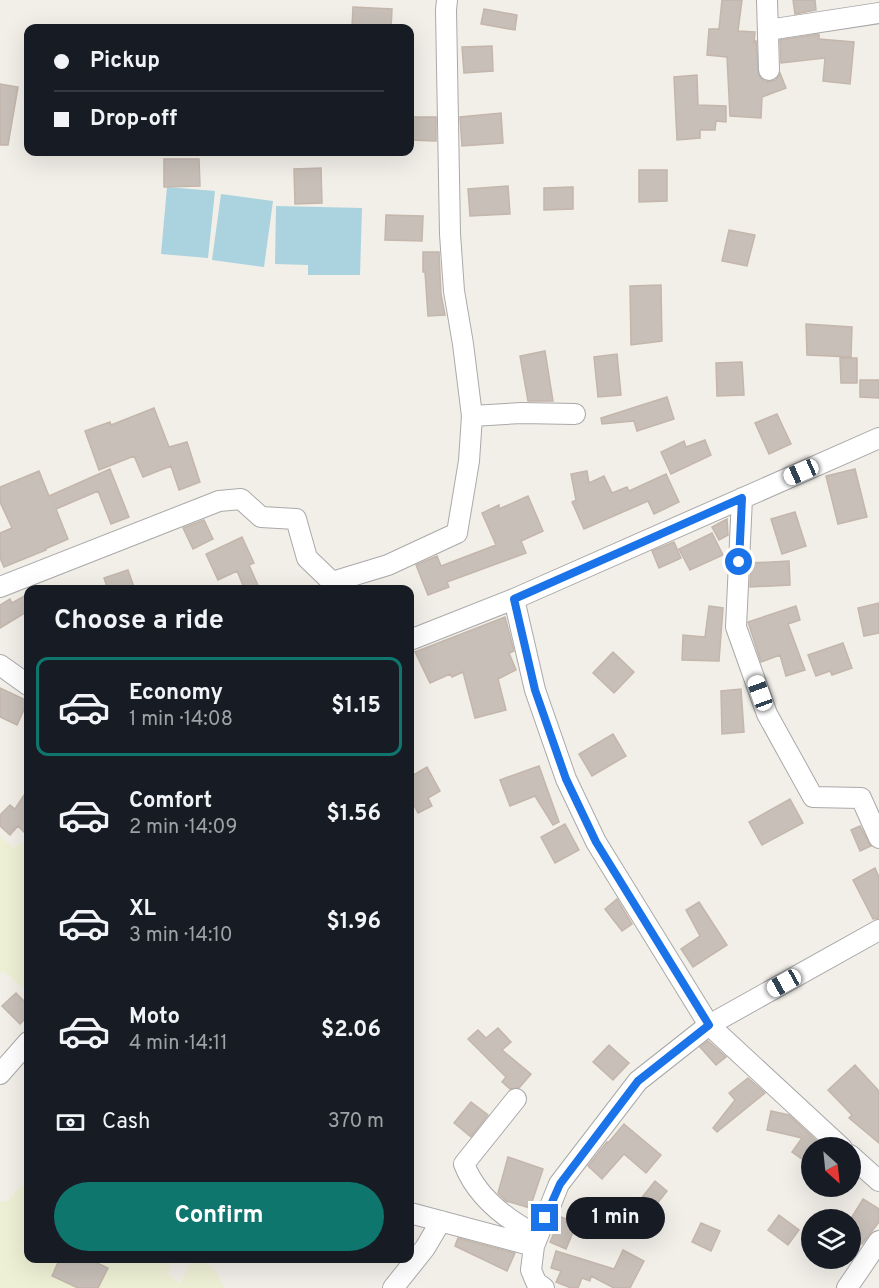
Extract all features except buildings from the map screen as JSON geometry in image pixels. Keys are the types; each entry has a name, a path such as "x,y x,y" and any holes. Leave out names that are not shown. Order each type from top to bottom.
{"street":[{"path":"0,587 219,501 241,499 261,517 296,519 307,558 332,582 388,565 457,533 469,461 472,416 454,291 450,234 446,121 447,0"},
{"path":"767,0 769,70"},
{"path":"768,30 879,13"},
{"path":"472,416 520,413 575,414"},
{"path":"414,638 514,599 879,438"},
{"path":"742,498 736,627 768,714 813,797 861,798 879,838"},
{"path":"514,599 535,690 566,779 596,842 709,1025 830,1137"},
{"path":"0,665 24,682"},
{"path":"544,1288 536,1282 531,1270 536,1241 560,1184 638,1081 709,1025 879,930"},
{"path":"0,1074 24,1047"},
{"path":"516,1099 464,1164 469,1178 490,1203 536,1241"},
{"path":"861,1165 879,1181"},
{"path":"414,1214 536,1241"},
{"path":"414,1261 441,1221"},
{"path":"847,1288 879,1241"},
{"path":"393,1288 412,1263"}],"green space":[{"path":"0,836 13,848 24,841 24,989 3,971 0,974"},
{"path":"24,1184 24,1263 171,1263 168,1274 180,1284 191,1263 207,1263 217,1273 225,1288 0,1288 0,1201 7,1202"}],"water":[{"path":"167,187 215,191 208,258 161,254"},
{"path":"221,194 273,201 264,267 212,260"},
{"path":"276,206 362,208 360,275 308,275 308,265 275,264"}],"route":[{"path":"545,1218 560,1184 638,1081 709,1025 596,842 566,779 535,690 514,599 742,498 739,562"}]}
